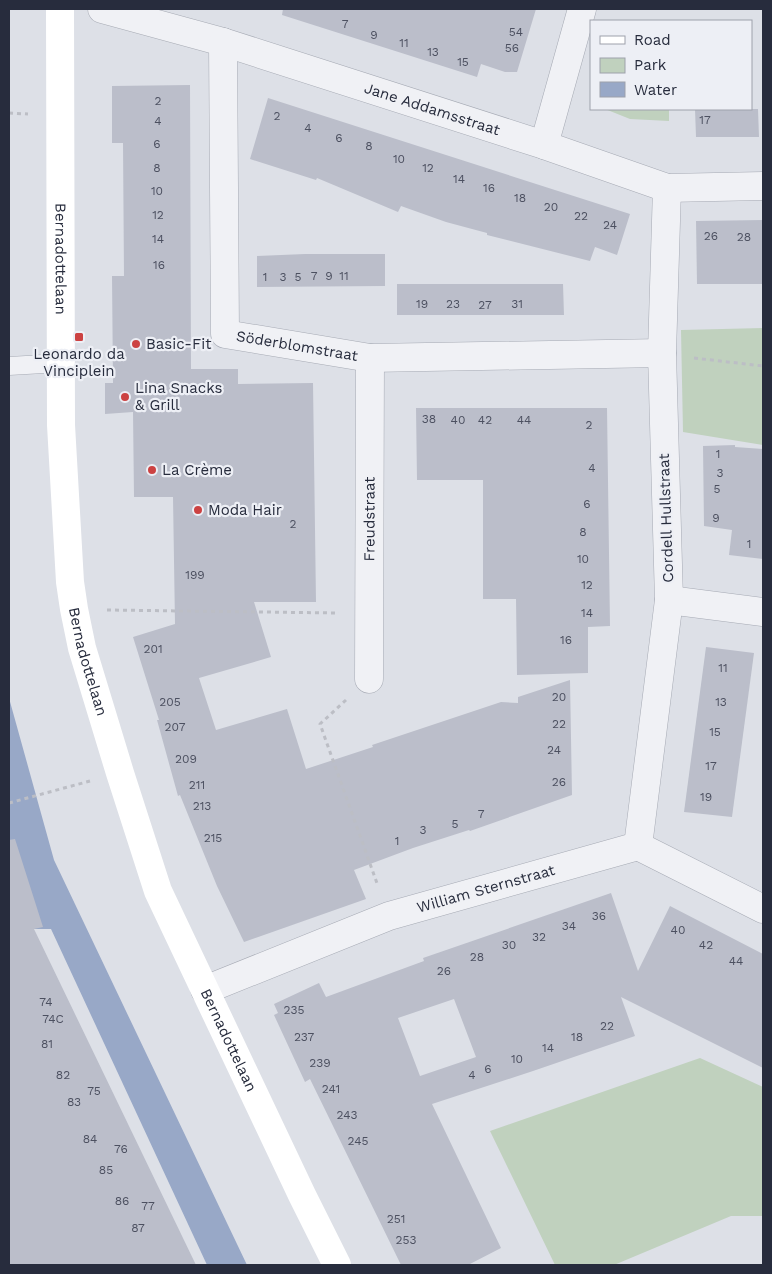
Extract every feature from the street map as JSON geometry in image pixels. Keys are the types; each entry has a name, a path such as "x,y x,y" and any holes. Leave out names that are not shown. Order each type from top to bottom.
{"street":[{"name":"Bernadottelaan","path":"60,9 62,435 70,582 82,648 158,890 337,1265"},
{"name":"Jane Addamsstraat","path":"102,9 223,42 544,145 666,188 763,186"},
{"path":"544,145 582,9"},
{"name":"Söderblomstraat","path":"223,42 225,334 370,358 662,354"},
{"name":"Cordell Hullstraat","path":"638,846 669,600 662,354 666,188"},
{"name":"Freudstraat","path":"369,679 370,358"},
{"path":"669,600 763,612"},
{"path":"638,846 763,909"},
{"name":"William Sternstraat","path":"205,990 389,916 638,846"}],"lane":[{"path":"13,365 61,363"}],"path":[{"path":"662,354 763,366"},
{"path":"74,609 369,614"},
{"path":"369,679 320,724 389,916"},
{"path":"9,802 73,785"}],"green space":[{"path":"608,110 669,110 669,121 630,119"},
{"path":"763,328 763,445 683,432 681,330"},
{"path":"700,1058 763,1087 763,1216 731,1216 614,1265 555,1265 490,1131"}],"water":[{"path":"9,698 54,860 247,1265 207,1265 51,929 34,929 9,838"}],"building":[{"path":"283,9 536,9 517,72 505,72 481,64 477,77 282,15"},
{"path":"190,85 191,369 238,369 238,384 313,383 316,602 254,602 271,657 199,678 216,730 287,709 306,769 501,702 518,703 518,697 570,680 572,795 470,831 413,848 354,870 366,899 244,942 217,886 180,795 178,796 157,720 159,720 133,637 175,624 173,497 134,497 133,412 105,414 105,383 113,383 112,276 124,276 123,143 112,143 112,86"},
{"path":"268,98 630,214 617,255 595,247 590,261 487,235 487,233 446,222 401,206 398,212 317,178 316,180 250,159"},
{"path":"758,109 759,137 696,137 695,110"},
{"path":"763,220 763,284 697,284 696,221"},
{"path":"385,254 385,286 257,287 257,256"},
{"path":"397,284 563,284 564,315 397,315"},
{"path":"416,408 607,408 610,626 588,627 588,673 517,675 516,599 483,599 483,480 417,480"},
{"path":"735,445 735,447 763,449 763,559 729,555 732,530 704,526 703,446"},
{"path":"706,647 754,653 732,817 684,812"},
{"path":"15,839 43,927 34,929 196,1265 9,1265 9,840"},
{"path":"611,893 638,971 670,906 763,954 763,1068 621,997 635,1036 432,1104 501,1248 468,1265 401,1265 310,1079 305,1082 274,1015 278,1013 274,1004 319,983 326,997 424,961 423,958","holes":["454,999 476,1057 420,1076 398,1018"]}],"place":[{"name":"Leonardo da Vinciplein","path":"79,337"},
{"name":"Basic-Fit","path":"136,344"},
{"name":"Lina Snacks & Grill","path":"125,397"},
{"name":"La Crème","path":"152,470"},
{"name":"Moda Hair","path":"198,510"}]}
